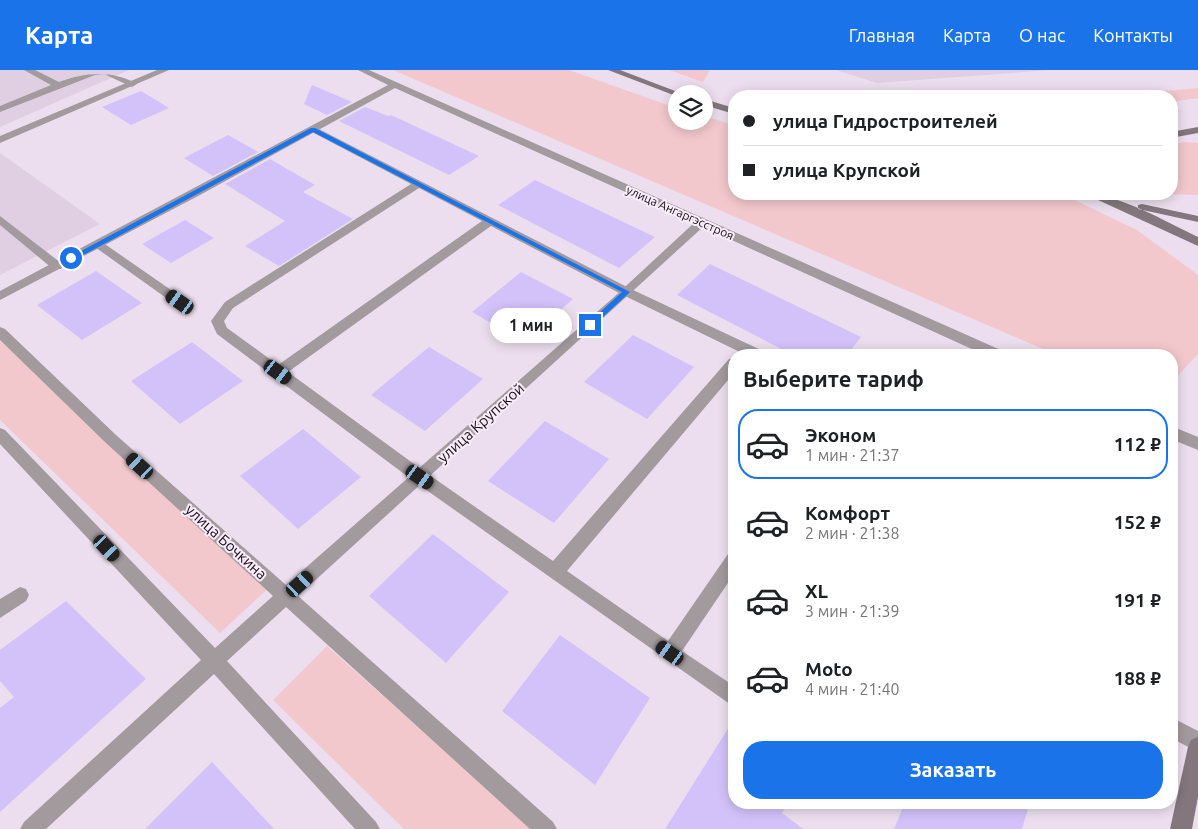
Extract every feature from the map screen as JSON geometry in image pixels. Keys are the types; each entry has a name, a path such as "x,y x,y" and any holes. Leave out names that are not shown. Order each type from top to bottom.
{"main road":[{"path":"612,70 668,90"},
{"path":"713,105 728,109"},
{"path":"1178,134 1198,130"},
{"path":"1106,200 1198,242"},
{"path":"1117,200 1198,219"},
{"path":"1181,829 1198,747"}],"street":[{"path":"28,70 58,85"},
{"path":"0,140 165,70"},
{"name":"улица Ангаргэсстроя","path":"362,70 984,349"},
{"path":"0,109 94,72 105,71 132,84"},
{"path":"0,296 394,85"},
{"path":"313,130 740,349"},
{"path":"419,184 229,305 217,321 222,331 420,477 728,694"},
{"path":"0,219 57,266"},
{"path":"278,372 490,221"},
{"name":"улица Крупской","path":"31,829 214,660 627,292 701,223"},
{"path":"99,244 180,302"},
{"name":"улица Бочкина","path":"0,332 111,439 546,829"},
{"path":"555,572 728,370"},
{"path":"0,434 214,660 369,829"},
{"path":"1178,435 1198,444"},
{"path":"670,653 728,569"},
{"path":"0,610 20,595"},
{"path":"1178,731 1198,742"}],"shaded area":[{"path":"0,70 129,70 0,127"},
{"path":"393,70 569,70 668,105 668,130 713,130 713,119 728,123 728,200 1074,200 1137,230 1198,275 1198,354 1178,375 1178,349 1043,349"},
{"path":"669,70 710,70 703,82"},
{"path":"836,70 1050,70 877,83"},
{"path":"1198,88 1198,98 1178,101 1176,90"},
{"path":"1198,143 1198,195 1178,194 1178,144"},
{"path":"0,153 100,224 0,275"},
{"path":"0,341 274,583 220,633 0,420"},
{"path":"327,646 532,829 404,829 273,700"}],"building":[{"path":"312,85 352,102 327,115 304,104"},
{"path":"141,91 169,108 131,125 102,107"},
{"path":"365,107 388,116 391,115 479,156 449,175 339,121"},
{"path":"228,135 258,152 213,176 184,158"},
{"path":"270,159 315,185 303,192 353,219 279,266 245,246 285,221 225,184"},
{"path":"535,180 655,237 619,268 498,205"},
{"path":"185,220 214,238 171,263 142,244"},
{"path":"710,264 861,337 852,349 781,349 677,295"},
{"path":"96,271 142,303 82,340 37,305"},
{"path":"521,272 573,299 524,342 472,312"},
{"path":"633,335 694,367 647,419 584,382"},
{"path":"192,342 243,381 180,424 131,381"},
{"path":"429,347 483,379 425,431 371,395"},
{"path":"545,421 609,459 554,523 488,481"},
{"path":"303,429 361,477 298,529 240,476"},
{"path":"433,534 509,592 446,663 369,596"},
{"path":"66,601 146,679 0,812 0,708 14,697 0,681 0,650"},
{"path":"560,635 650,698 595,785 502,711"},
{"path":"728,729 728,809 784,809 782,813 803,829 665,829"},
{"path":"212,762 274,829 145,829"},
{"path":"902,809 1028,809 1022,829 894,829"}],"route":[{"path":"71,258 196,194 313,130 627,292 590,325"}]}
